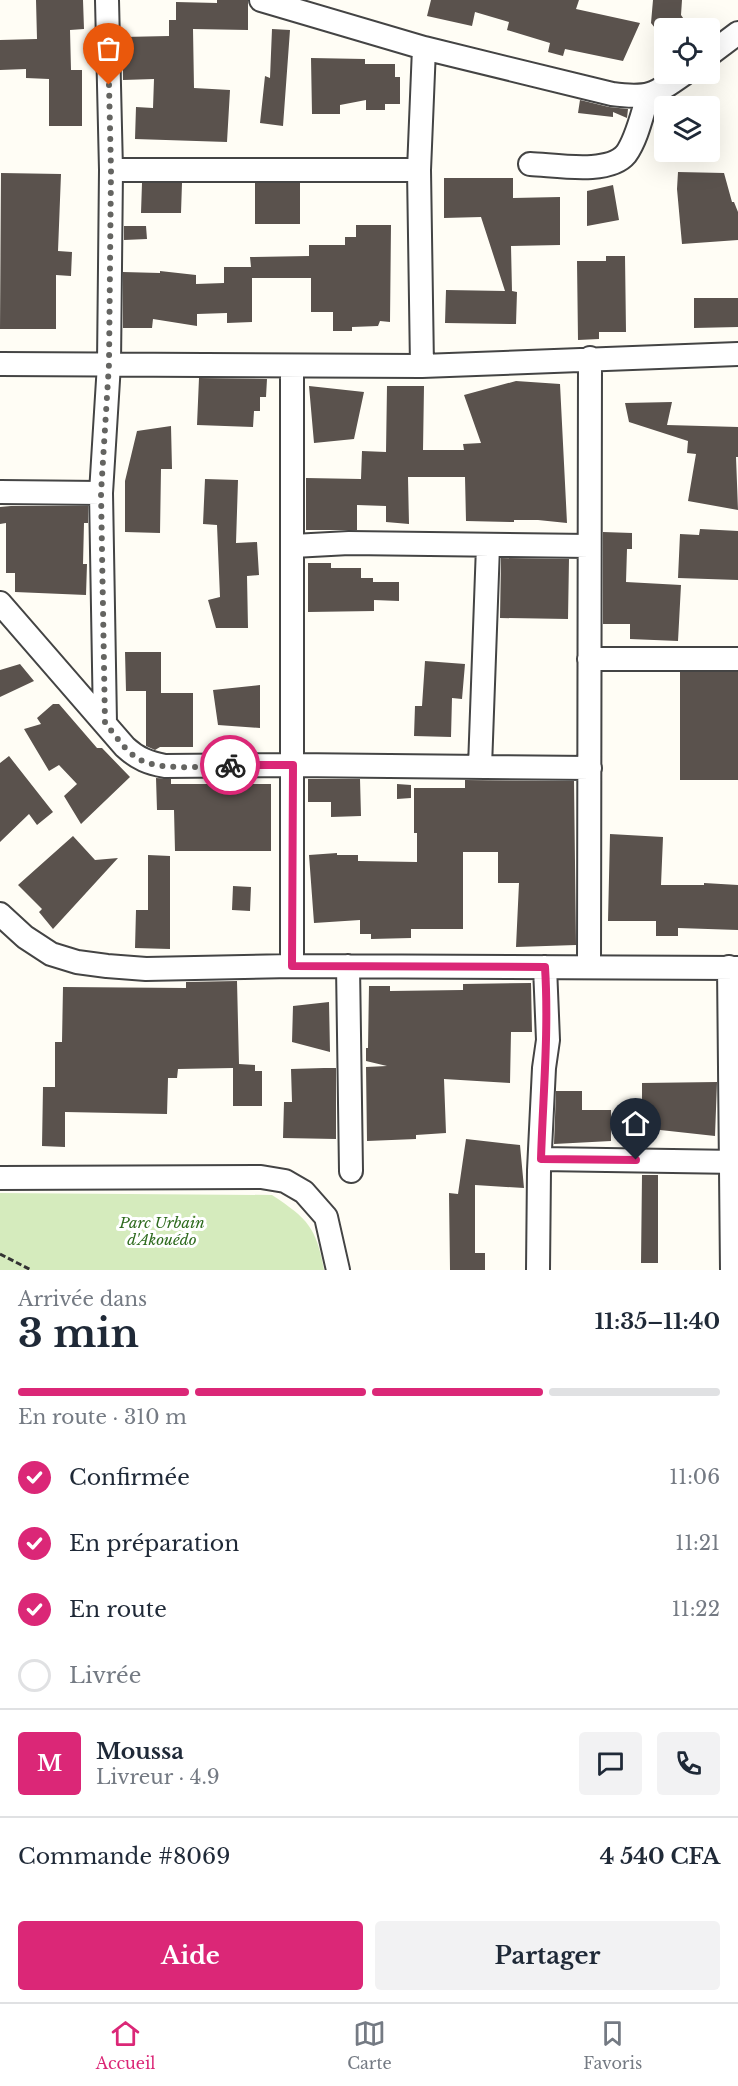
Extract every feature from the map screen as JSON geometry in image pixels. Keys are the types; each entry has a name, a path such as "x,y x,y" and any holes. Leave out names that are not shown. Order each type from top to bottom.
{"street":[{"path":"105,723 101,493 109,364 111,170 107,0"},
{"path":"261,0 423,48 612,94 633,97 648,96 670,84"},
{"path":"720,46 738,33"},
{"path":"422,366 419,170 423,48"},
{"path":"530,164 603,167 616,163 627,153 648,96"},
{"path":"111,170 419,170"},
{"path":"0,364 422,366 738,354"},
{"path":"589,967 590,358"},
{"path":"292,366 292,966"},
{"path":"0,492 101,493"},
{"path":"293,546 350,543 589,546"},
{"path":"480,767 488,546"},
{"path":"0,603 136,757 150,763 165,766 590,768"},
{"path":"589,659 738,659"},
{"path":"0,914 25,937 51,954 77,962 146,969 292,966 733,968 732,1270"},
{"path":"348,966 351,1171"},
{"path":"538,1270 539,1170 544,1068 548,1040 545,967"},
{"path":"541,1159 734,1162"},
{"path":"0,1178 261,1177 285,1181 304,1192 326,1217 338,1270"}],"path":[{"path":"0,1254 31,1270"}],"green space":[{"name":"Parc Urbain d'Akouédo","path":"0,1193 272,1195 308,1225 318,1244 324,1270 0,1270"}],"building":[{"path":"36,0 83,0 84,29 70,30 71,70 82,70 82,126 49,126 49,79 26,78 26,69 0,70 0,40 37,39"},
{"path":"217,0 248,0 248,30 193,29 194,88 230,90 227,142 135,139 136,107 153,108 154,79 123,80 123,37 169,36 169,20 176,20 176,2 217,3"},
{"path":"431,0 579,0 576,9 640,23 623,61 565,49 563,56 548,52 550,43 507,30 509,22 475,12 472,26 427,16"},
{"path":"653,0 682,0 681,15 683,18 654,18 654,27 651,23"},
{"path":"272,29 290,30 283,126 260,123 265,76 270,78"},
{"path":"311,58 365,59 365,64 395,64 395,77 400,77 400,104 385,104 385,110 366,110 366,100 340,105 340,114 312,114"},
{"path":"580,100 628,109 627,118 613,112 613,117 578,113"},
{"path":"678,172 724,173 732,202 738,212 738,240 682,244 677,189"},
{"path":"1,173 61,174 58,251 72,252 71,276 56,275 56,329 0,329"},
{"path":"444,178 513,178 513,198 560,197 560,245 511,246 512,291 517,292 516,324 445,323 446,290 505,291 481,217 444,218"},
{"path":"142,183 182,183 181,213 141,213"},
{"path":"255,183 300,183 300,224 255,224"},
{"path":"613,185 619,220 587,226 587,191"},
{"path":"356,225 391,225 390,322 380,321 378,326 352,327 352,331 333,331 333,312 311,312 311,278 252,278 252,322 227,323 227,313 197,314 197,326 153,319 152,328 123,328 123,272 160,273 160,271 196,275 196,284 224,283 224,267 251,267 250,257 309,256 309,245 345,245 345,237 356,237"},
{"path":"124,226 146,226 147,239 124,240"},
{"path":"606,256 625,256 626,332 599,332 599,339 578,340 577,261 606,261"},
{"path":"694,298 738,298 738,327 694,328"},
{"path":"199,378 267,379 266,397 260,397 260,411 254,411 253,427 197,425"},
{"path":"516,381 560,384 567,523 538,520 466,521 465,477 408,477 409,524 386,522 386,506 357,505 357,530 306,530 306,478 361,479 362,451 386,452 387,386 424,386 423,450 464,450 463,444 481,443 464,395"},
{"path":"309,386 364,392 354,439 314,443"},
{"path":"672,402 667,425 738,427 738,457 736,457 738,510 688,501 696,454 687,453 688,441 629,422 625,403"},
{"path":"171,426 172,469 161,469 160,533 125,532 125,481 137,431"},
{"path":"205,479 238,480 236,543 257,542 259,575 247,576 248,628 216,628 208,600 220,597 217,525 203,524"},
{"path":"88,506 88,523 84,523 83,564 87,564 86,595 15,592 15,573 6,573 6,523 0,524 0,507"},
{"path":"700,529 738,531 738,580 678,578 680,534 699,535"},
{"path":"603,532 632,533 632,549 627,549 626,582 681,585 678,641 630,639 630,624 603,624"},
{"path":"501,558 569,559 568,619 500,618"},
{"path":"308,563 331,563 331,568 361,568 361,578 373,578 373,582 399,582 399,601 374,600 374,611 308,612"},
{"path":"125,652 161,652 161,693 193,693 193,747 160,747 155,750 146,746 146,691 126,691"},
{"path":"425,661 465,664 462,699 452,698 451,737 414,736 415,706 422,706"},
{"path":"20,664 34,681 0,697 0,670"},
{"path":"680,672 738,672 738,780 680,780"},
{"path":"260,685 260,728 218,725 213,690"},
{"path":"53,704 59,704 97,748 102,748 130,777 81,824 64,796 77,784 59,765 49,771 24,729 41,724 37,718"},
{"path":"9,756 53,812 37,825 29,814 0,842 0,763"},
{"path":"156,778 171,779 171,784 271,784 271,851 175,851 174,810 157,810"},
{"path":"308,779 360,779 361,816 331,817 331,802 308,802"},
{"path":"465,780 574,781 576,945 516,947 519,883 498,883 498,852 463,852 463,929 411,929 411,938 371,939 371,934 360,934 360,920 314,923 309,855 337,853 337,855 358,855 358,861 417,862 417,833 414,833 414,788 465,788"},
{"path":"397,784 411,785 411,798 397,799"},
{"path":"610,834 663,837 661,885 704,885 704,883 738,885 738,930 678,928 678,936 656,936 656,921 608,921"},
{"path":"73,836 95,860 118,858 53,929 39,912 42,909 18,885"},
{"path":"148,855 170,856 170,949 135,948 136,910 148,910"},
{"path":"233,886 251,887 250,911 232,910"},
{"path":"237,981 239,1064 255,1065 255,1071 262,1071 262,1106 233,1106 233,1068 178,1069 177,1078 168,1078 167,1114 65,1112 65,1147 42,1146 43,1087 55,1087 55,1042 62,1042 63,987 186,988 186,982"},
{"path":"531,983 532,1032 511,1032 510,1083 444,1079 446,1133 416,1135 416,1139 367,1141 366,1067 387,1066 366,1061 369,986 390,986 390,991 463,990 463,984"},
{"path":"329,1002 330,1052 292,1042 293,1006"},
{"path":"336,1068 336,1139 283,1138 284,1102 292,1102 291,1069"},
{"path":"717,1082 715,1136 642,1128 642,1083"},
{"path":"556,1091 582,1091 582,1110 611,1110 611,1141 554,1144"},
{"path":"466,1139 520,1145 524,1188 475,1185 475,1253 485,1253 485,1270 450,1270 449,1193 458,1194"},
{"path":"642,1175 658,1175 658,1263 641,1263"}],"way so far":[{"path":"109,85 111,170 109,364 101,493 105,723 136,757 150,763 165,766 230,765"}],"route":[{"path":"230,765 293,765 292,966 545,967 548,1040 544,1068 541,1159 636,1160"}]}
